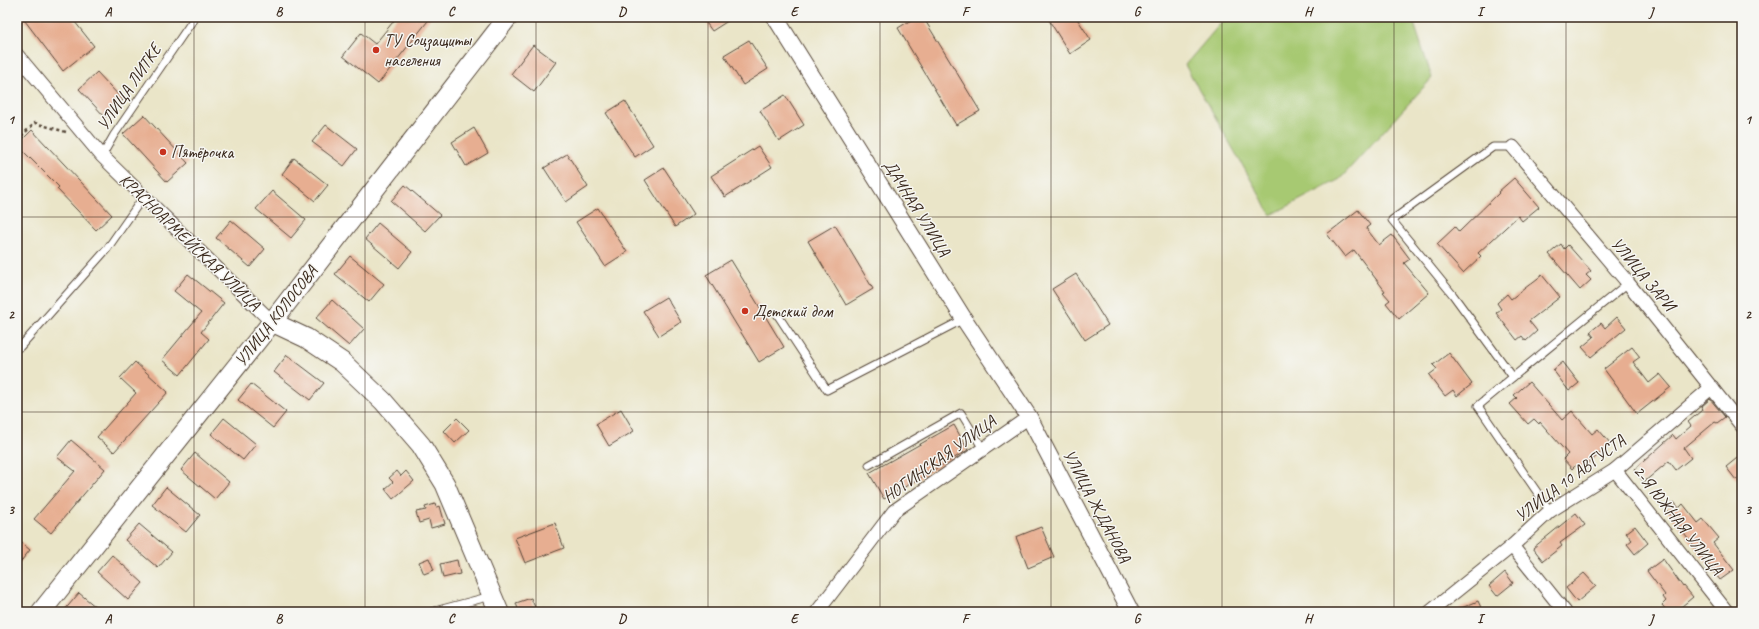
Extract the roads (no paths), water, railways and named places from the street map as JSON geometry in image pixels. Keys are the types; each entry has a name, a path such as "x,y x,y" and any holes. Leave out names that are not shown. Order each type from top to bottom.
{"main road":[{"name":"УЛИЦА КОЛОСОВА","path":"41,612 272,322 508,17"},
{"name":"КРАСНОАРМЕЙСКАЯ УЛИЦА","path":"272,322 306,338 342,362 383,401 421,445 445,484 496,604"}],"street":[{"name":"ДАЧНАЯ УЛИЦА","path":"775,17 964,319 1029,417"},
{"name":"КРАСНОАРМЕЙСКАЯ УЛИЦА","path":"17,55 102,156 272,322"},
{"name":"УЛИЦА ЗАРИ","path":"1513,147 1628,283 1742,426"},
{"name":"УЛИЦА 10 АВГУСТА","path":"1430,612 1512,546 1550,511 1615,470 1712,387"},
{"name":"НОГИНСКАЯ УЛИЦА","path":"817,612 894,511 1029,417"},
{"name":"УЛИЦА ЖДАНОВА","path":"1029,417 1131,612"},
{"name":"2-Я ЮЖНАЯ УЛИЦА","path":"1615,470 1727,612"},
{"path":"1512,546 1565,612"}],"lane":[{"name":"УЛИЦА ЛИТКЕ","path":"102,156 114,135 195,17"},
{"path":"1513,147 1493,148 1392,220 1453,295 1513,377"},
{"path":"17,343 20,346 107,249 144,196"},
{"path":"1550,511 1478,406 1628,283"},
{"path":"777,314 827,390 964,319"},
{"path":"869,465 961,413 983,449"},
{"path":"431,612 496,604"}],"place":[{"name":"ТУ Соцзащиты населения","path":"376,50"},
{"name":"Пятёрочка","path":"163,152"},
{"name":"Детский дом","path":"745,311"}]}
